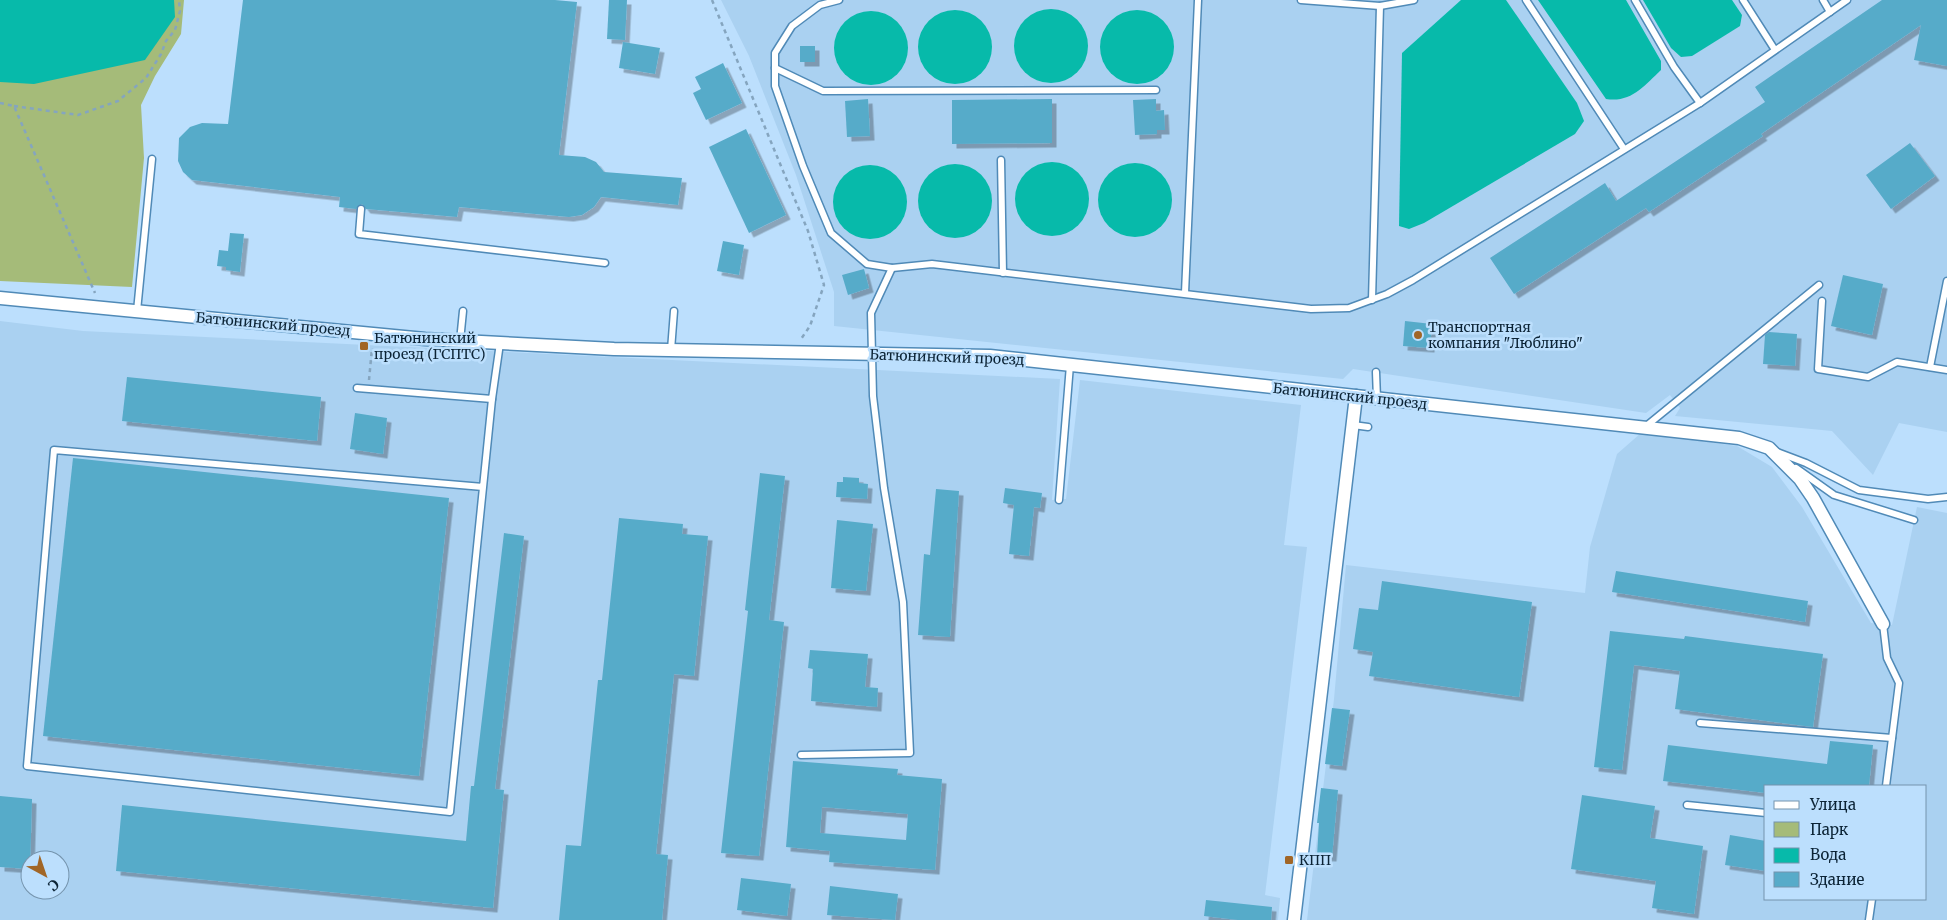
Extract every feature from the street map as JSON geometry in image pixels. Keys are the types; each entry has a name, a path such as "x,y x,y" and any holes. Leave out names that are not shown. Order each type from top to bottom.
{"street":[{"name":"Батюнинский проезд","path":"0,298 460,341 671,350 990,356 1739,438 1768,448 1800,479 1813,498 1882,624"},
{"path":"1294,920 1356,396"}],"lane":[{"path":"839,0 820,5 792,26 775,53 775,86 803,166 832,233 867,264 892,268 932,264 1312,309 1349,308 1372,300 1413,280 1700,103 1847,0"},
{"path":"1185,293 1198,0"},
{"path":"1301,0 1380,6 1414,0"},
{"path":"1526,0 1624,149"},
{"path":"1634,0 1674,68 1700,103"},
{"path":"1743,0 1775,50"},
{"path":"1823,0 1830,12"},
{"path":"1372,300 1380,6"},
{"path":"775,68 823,91 1156,90"},
{"path":"137,311 152,159"},
{"path":"1001,160 1003,272"},
{"path":"361,209 359,234 605,263"},
{"path":"801,755 910,753 903,602 878,441 873,396 874,354 871,313 892,268"},
{"path":"1930,367 1947,281"},
{"path":"1644,428 1819,286"},
{"path":"1822,301 1818,369 1868,377 1897,362 1947,370"},
{"path":"460,341 463,311"},
{"path":"671,350 674,311"},
{"path":"483,487 54,450 27,766 450,812 492,399 500,343"},
{"path":"1059,500 1070,365"},
{"path":"1376,372 1377,399"},
{"path":"357,388 492,399"},
{"path":"1352,425 1368,427"},
{"path":"1768,448 1806,462 1859,490 1928,499 1947,497"},
{"path":"1768,448 1834,495 1914,520"},
{"path":"1882,624 1887,658 1899,683 1886,785"},
{"path":"1700,723 1892,738"},
{"path":"1687,805 1764,813"},
{"path":"1869,920 1872,900"}],"path":[{"path":"0,103 78,115 118,101 146,78 161,54 166,41 175,30 180,11 179,0"},
{"path":"712,0 808,231 824,285 810,326 792,352"},
{"path":"14,106 95,295"},
{"path":"368,389 374,334"}],"shaded area":[{"path":"721,0 1947,0 1947,432 1899,423 1873,475 1832,431 1675,416 1680,408 1670,395 1646,413 1353,369 1343,379 834,326 834,292 796,175 749,56"},
{"path":"0,321 83,331 1060,379 1052,500 1066,499 1080,380 1301,405 1284,545 1307,547 1265,895 1280,898 1278,920 0,920"},
{"path":"1641,433 1737,446 1772,467 1802,507 1871,623 1892,625 1917,507 1947,513 1947,920 1307,920 1334,699 1346,565 1585,593 1590,547 1617,454"}],"green space":[{"path":"0,0 184,0 181,34 155,76 141,105 144,158 132,287 0,281"}],"water":[{"path":"0,0 174,0 175,17 145,60 34,84 0,82"},
{"path":"1461,0 1506,0 1577,103 1584,121 1575,134 1424,223 1409,229 1399,226 1402,53"},
{"path":"1538,0 1626,0 1661,61 1661,70 1630,96 1615,100 1606,99"},
{"path":"1643,0 1732,0 1742,15 1740,26 1692,56 1681,57 1671,48"},
{"path":"1051,9 1072,15 1082,25 1088,46 1082,67 1072,77 1051,83 1030,77 1020,67 1014,46 1020,25 1030,15"},
{"path":"955,10 976,16 986,26 992,47 986,68 976,78 955,84 934,78 924,68 918,47 924,26 934,16"},
{"path":"1137,10 1158,16 1168,26 1174,47 1168,68 1158,78 1137,84 1116,78 1106,68 1100,47 1106,26 1116,16"},
{"path":"871,11 892,17 902,27 908,48 902,69 892,79 871,85 850,79 840,69 834,48 840,27 850,17"},
{"path":"1052,162 1073,168 1083,178 1089,199 1083,220 1073,230 1052,236 1031,230 1021,220 1015,199 1021,178 1031,168"},
{"path":"1135,163 1156,169 1166,179 1172,200 1166,221 1156,231 1135,237 1114,231 1104,221 1098,200 1104,179 1114,169"},
{"path":"955,164 976,170 986,180 992,201 986,222 976,232 955,238 934,232 924,222 918,201 924,180 934,170"},
{"path":"870,165 891,171 901,181 907,202 901,223 891,233 870,239 849,233 839,223 833,202 839,181 849,171"}],"building":[{"path":"243,0 555,0 577,2 559,155 585,157 596,162 604,172 682,178 678,205 601,197 594,207 582,215 569,217 459,207 457,217 366,209 362,204 356,209 339,207 340,197 192,180 183,172 178,161 179,138 190,127 202,123 228,124"},
{"path":"609,0 627,0 625,40 607,39"},
{"path":"1882,0 1947,0 1947,66 1914,60 1921,25 1761,134 1763,136 1649,212 1646,208 1514,294 1490,258 1605,183 1616,201 1765,102 1755,87"},
{"path":"623,42 660,48 655,74 619,68"},
{"path":"800,46 815,46 815,62 800,62"},
{"path":"723,63 742,103 706,120 693,93 701,89 695,77"},
{"path":"868,99 870,136 847,137 845,101"},
{"path":"1052,99 1052,143 952,144 952,100"},
{"path":"1156,99 1156,111 1164,110 1165,130 1157,130 1157,134 1135,135 1133,100"},
{"path":"746,129 786,215 749,233 709,147"},
{"path":"1910,143 1935,176 1891,209 1866,175"},
{"path":"230,233 244,234 240,272 226,270 226,267 217,266 219,250 228,251"},
{"path":"723,241 744,245 739,275 717,271"},
{"path":"864,269 869,288 848,295 842,275"},
{"path":"1843,275 1883,284 1872,335 1831,326"},
{"name":"Транспортная компания \"Люблино\"","path":"1405,321 1432,324 1430,348 1403,346"},
{"path":"1769,332 1797,334 1795,366 1763,364 1765,335"},
{"path":"127,377 321,397 317,441 122,421"},
{"path":"355,413 387,418 383,454 350,449"},
{"path":"73,458 449,498 419,776 43,736"},
{"path":"760,473 785,476 769,620 784,622 759,856 721,853 748,611 745,610"},
{"path":"843,477 859,478 859,483 868,484 867,499 836,497 837,482 843,482"},
{"path":"1005,488 1042,493 1040,508 1034,507 1029,556 1009,554 1014,505 1003,503"},
{"path":"936,489 959,491 950,637 918,635 924,554 930,555"},
{"path":"619,518 683,524 682,534 708,536 694,676 674,674 656,854 668,855 662,920 559,920 566,845 581,846 598,680 602,680"},
{"path":"837,520 873,524 866,591 831,588"},
{"path":"504,533 524,536 495,789 504,790 493,908 116,871 122,805 466,841 471,786 474,786"},
{"path":"1616,571 1808,601 1805,622 1612,592"},
{"path":"1382,581 1532,602 1519,697 1369,676 1373,652 1353,649 1359,608 1378,610"},
{"path":"1610,631 1684,639 1685,636 1823,654 1813,727 1675,709 1680,671 1634,665 1622,770 1594,767"},
{"path":"810,650 868,654 865,687 878,688 877,707 811,701 813,669 808,668"},
{"path":"1332,708 1350,710 1342,766 1325,764"},
{"path":"1830,741 1873,745 1869,785 1764,785 1764,793 1663,781 1668,745 1827,764"},
{"path":"793,761 898,769 897,775 942,779 935,870 829,862 830,851 786,847","holes":["822,807 908,814 906,840 820,833"]},
{"path":"1321,788 1338,790 1332,857 1317,856 1319,823 1317,823"},
{"path":"1582,795 1655,806 1650,838 1703,846 1694,914 1652,908 1656,881 1571,869"},
{"path":"0,796 32,799 31,850 20,850 20,868 0,867"},
{"path":"1730,835 1764,841 1764,871 1725,865"},
{"path":"741,878 791,884 787,916 737,910"},
{"path":"830,886 898,894 895,920 827,915"},
{"path":"1206,900 1272,907 1271,920 1238,920 1204,916"}],"place":[{"name":"Транспортная компания \"Люблино\"","path":"1418,335"},
{"name":"Батюнинский проезд (ГСПТС)","path":"364,346"},
{"name":"КПП","path":"1289,860"}]}
